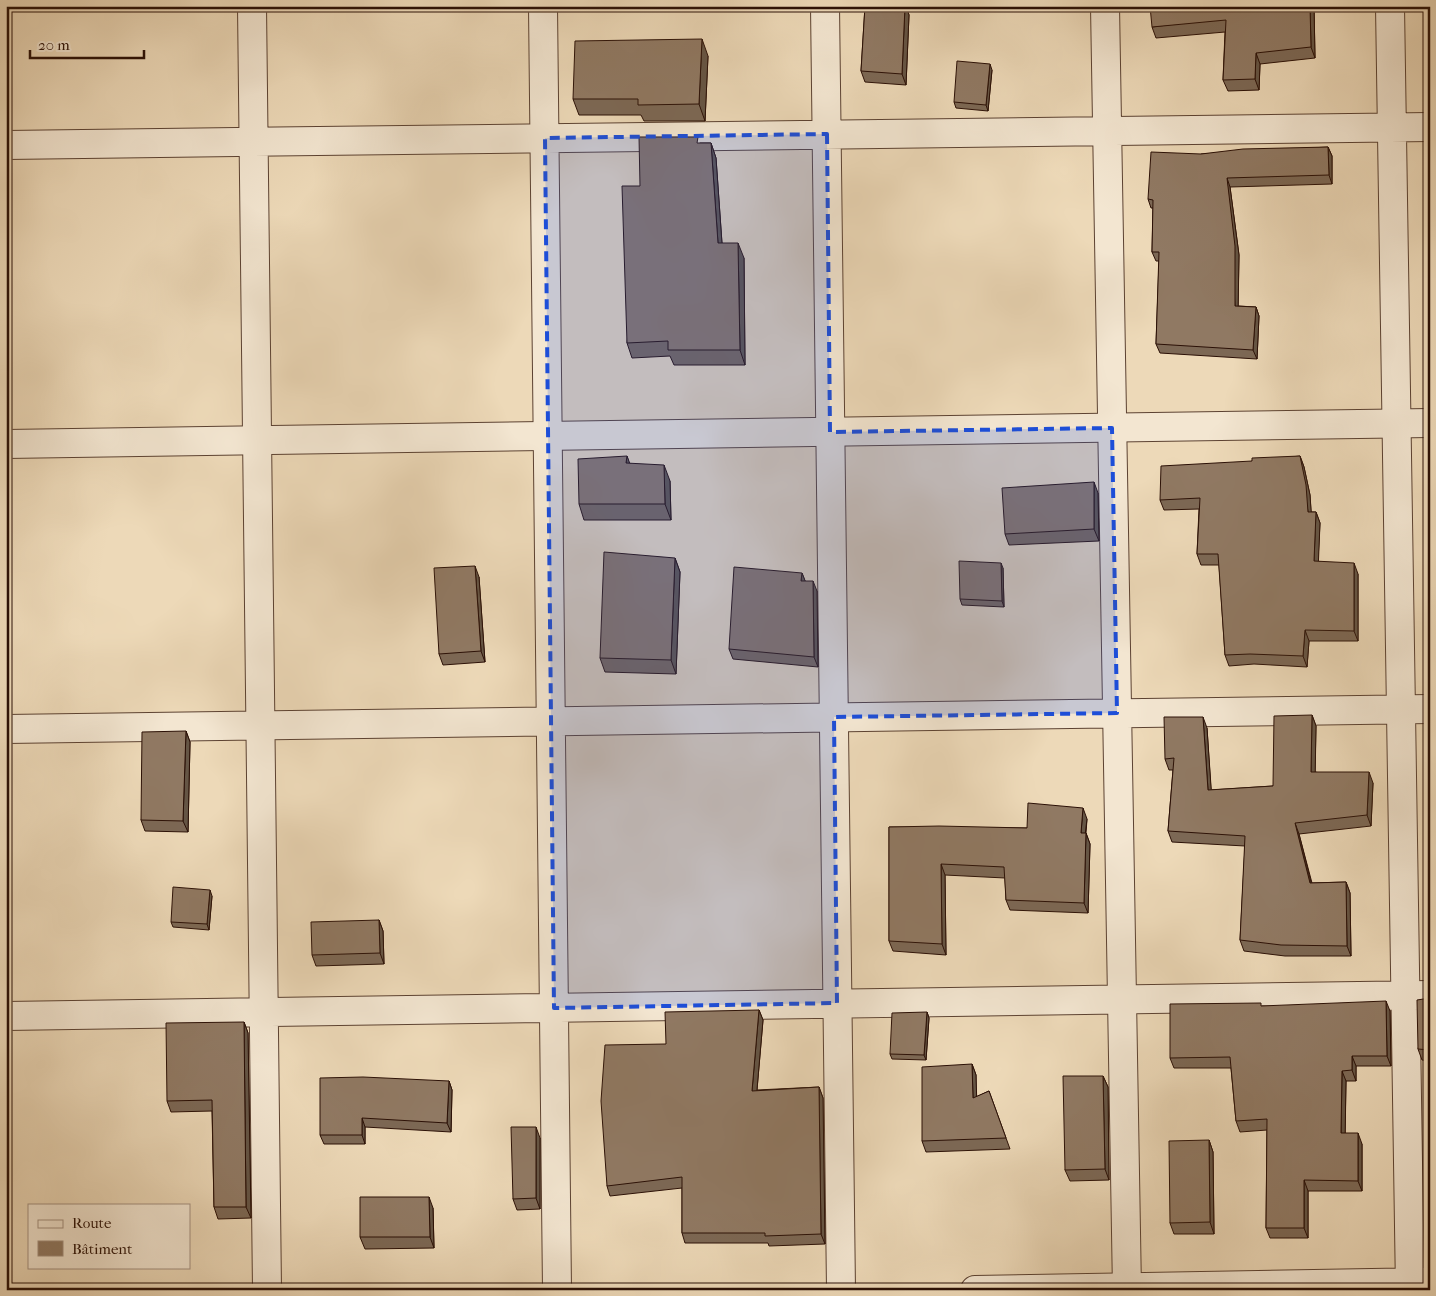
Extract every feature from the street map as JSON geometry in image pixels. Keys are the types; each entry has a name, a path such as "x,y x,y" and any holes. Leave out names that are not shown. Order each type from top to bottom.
{"street":[{"path":"252,6 267,1290"},
{"path":"543,6 557,1290"},
{"path":"825,6 841,1290"},
{"path":"1105,6 1127,1288"},
{"path":"976,1290 1416,1285 1418,995 1401,709 1390,6"},
{"path":"6,144 1430,127"},
{"path":"6,444 1430,423"},
{"path":"6,729 1430,709"},
{"path":"6,1016 1418,995"}],"highlighted area":[{"path":"827,134 830,432 1112,428 1117,713 834,717 837,1003 554,1008 545,138"}],"building":[{"path":"865,6 905,6 902,74 861,71"},
{"path":"1150,6 1310,6 1311,47 1256,53 1255,79 1223,80 1226,20 1152,27"},
{"path":"702,39 699,104 638,105 638,99 573,99 575,41"},
{"path":"957,61 990,64 986,105 954,102"},
{"path":"639,137 698,137 697,143 711,143 718,243 738,243 740,350 668,350 668,341 627,343 622,186 640,186"},
{"path":"1328,147 1329,175 1227,178 1235,246 1235,306 1256,307 1253,350 1156,344 1159,252 1152,252 1153,200 1148,199 1151,152 1201,154 1243,149"},
{"path":"627,456 626,463 664,465 665,504 579,504 578,459"},
{"path":"1300,456 1306,485 1308,512 1316,512 1314,561 1354,563 1354,631 1305,630 1303,656 1225,655 1218,554 1197,554 1200,498 1160,500 1161,466 1252,461 1252,458"},
{"path":"1094,482 1094,529 1005,534 1002,488"},
{"path":"604,552 675,558 671,660 600,658"},
{"path":"959,561 1001,563 1002,601 960,599"},
{"path":"475,566 481,651 439,654 434,568"},
{"path":"734,567 802,573 801,581 813,581 814,657 729,649"},
{"path":"1312,715 1311,772 1369,772 1367,815 1295,823 1310,883 1346,882 1347,946 1281,945 1240,940 1245,836 1168,831 1174,758 1165,759 1164,717 1203,717 1208,790 1273,786 1274,716"},
{"path":"186,731 183,821 141,820 142,732"},
{"path":"1028,803 1083,808 1081,833 1086,833 1084,903 1006,900 1004,867 941,864 942,944 889,941 889,827 1027,828"},
{"path":"173,887 210,890 207,924 171,922"},
{"path":"379,920 380,953 312,955 311,922"},
{"path":"1430,998 1430,1050 1418,1049 1417,1000"},
{"path":"1386,1001 1387,1056 1352,1056 1352,1070 1342,1071 1341,1133 1358,1133 1358,1181 1304,1180 1304,1228 1266,1228 1267,1119 1236,1121 1230,1057 1170,1058 1170,1004 1261,1003 1261,1006"},
{"path":"759,1010 752,1091 819,1087 821,1234 765,1236 765,1233 682,1233 682,1177 607,1186 601,1101 605,1045 666,1044 665,1012"},
{"path":"927,1012 924,1055 890,1054 892,1013"},
{"path":"244,1022 246,1207 214,1207 212,1100 167,1101 166,1023"},
{"path":"972,1064 973,1098 989,1091 1006,1138 922,1141 922,1067"},
{"path":"1063,1076 1103,1076 1105,1169 1065,1170"},
{"path":"363,1077 449,1081 447,1123 362,1118 362,1135 320,1135 320,1078"},
{"path":"511,1127 536,1127 536,1198 513,1199"},
{"path":"1209,1140 1210,1222 1170,1223 1169,1141"},
{"path":"360,1197 429,1197 430,1237 360,1237"}]}
